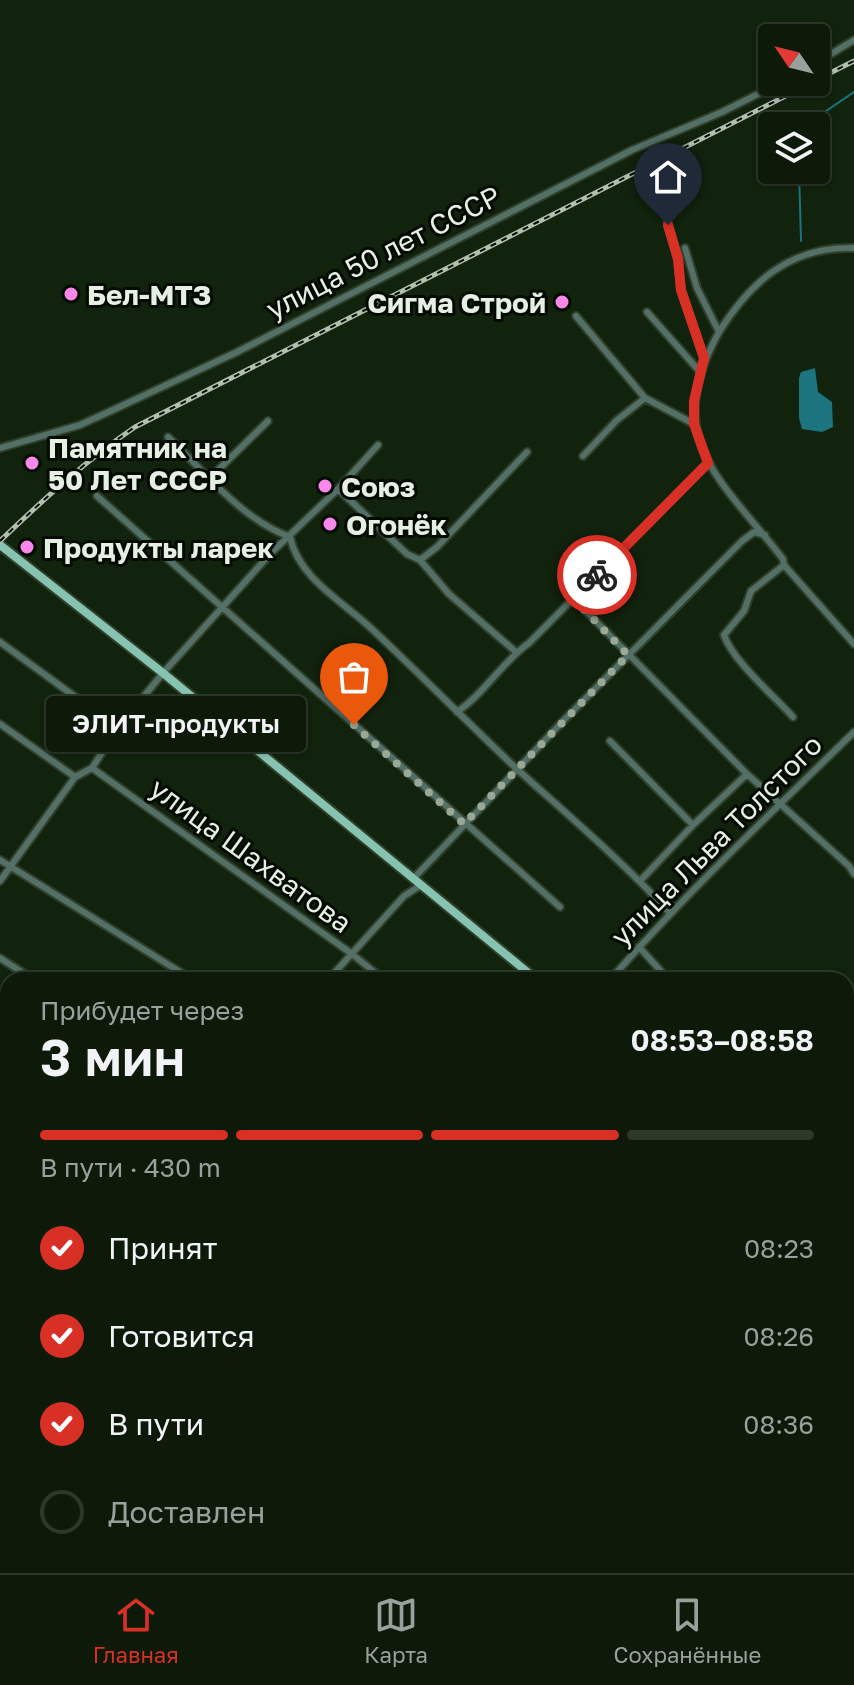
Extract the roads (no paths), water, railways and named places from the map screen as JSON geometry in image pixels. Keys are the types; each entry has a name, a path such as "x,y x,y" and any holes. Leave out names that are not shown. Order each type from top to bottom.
{"main road":[{"path":"0,545 163,673 527,972"}],"street":[{"path":"830,55 854,40"},
{"name":"улица 50 лет СССР","path":"0,448 80,425 115,409 237,352 632,150 758,94"},
{"path":"666,195 668,225 678,259 681,290 704,358"},
{"path":"685,248 697,288 719,332"},
{"path":"854,248 819,249 777,268 742,299 704,358 694,401 694,424 708,463 783,559 784,565 854,644"},
{"path":"647,312 701,373"},
{"path":"576,316 645,398 694,424"},
{"path":"583,456 617,420 645,398"},
{"path":"211,477 268,421"},
{"path":"168,437 249,516 269,529 290,537"},
{"path":"0,881 75,777 92,768 118,728 163,673 271,553 338,489 378,445"},
{"path":"420,560 437,547 527,452"},
{"path":"457,712 468,705 516,652 574,599 708,463"},
{"path":"338,489 407,554 420,560 449,594 516,652"},
{"path":"97,496 560,907"},
{"path":"413,879 517,768 742,541 754,532 765,535"},
{"path":"290,537 295,557 305,569 641,880 669,912"},
{"path":"784,565 751,591 744,611 724,635 738,658 793,717"},
{"path":"574,599 747,774 840,857 854,874"},
{"path":"0,642 118,728"},
{"path":"0,724 75,777"},
{"name":"улица Льва Толстого","path":"617,972 669,912 854,732"},
{"path":"610,741 693,825"},
{"name":"улица Шахватова","path":"92,768 374,972"},
{"path":"641,880 747,774"},
{"path":"0,860 8,868 180,972"},
{"path":"335,972 404,896 421,885"},
{"path":"639,947 662,972"},
{"path":"0,958 22,972"}],"water":[{"path":"815,368 818,392 832,402 833,427 822,432 802,429 799,418 799,378 801,372"}],"waterway":[{"path":"825,112 854,92"},
{"path":"799,184 801,241"}],"railway":[{"path":"830,73 854,61"},
{"path":"0,541 82,467 135,427 785,96"}],"place":[{"name":"Бел-МТЗ","path":"71,294"},
{"name":"Сигма Строй","path":"562,302"},
{"name":"Памятник на 50 Лет СССР","path":"32,463"},
{"name":"Союз","path":"325,486"},
{"name":"Огонёк","path":"330,524"},
{"name":"Продукты ларек","path":"27,547"},
{"name":"ЭЛИТ-продукты","path":"354,725"}]}
